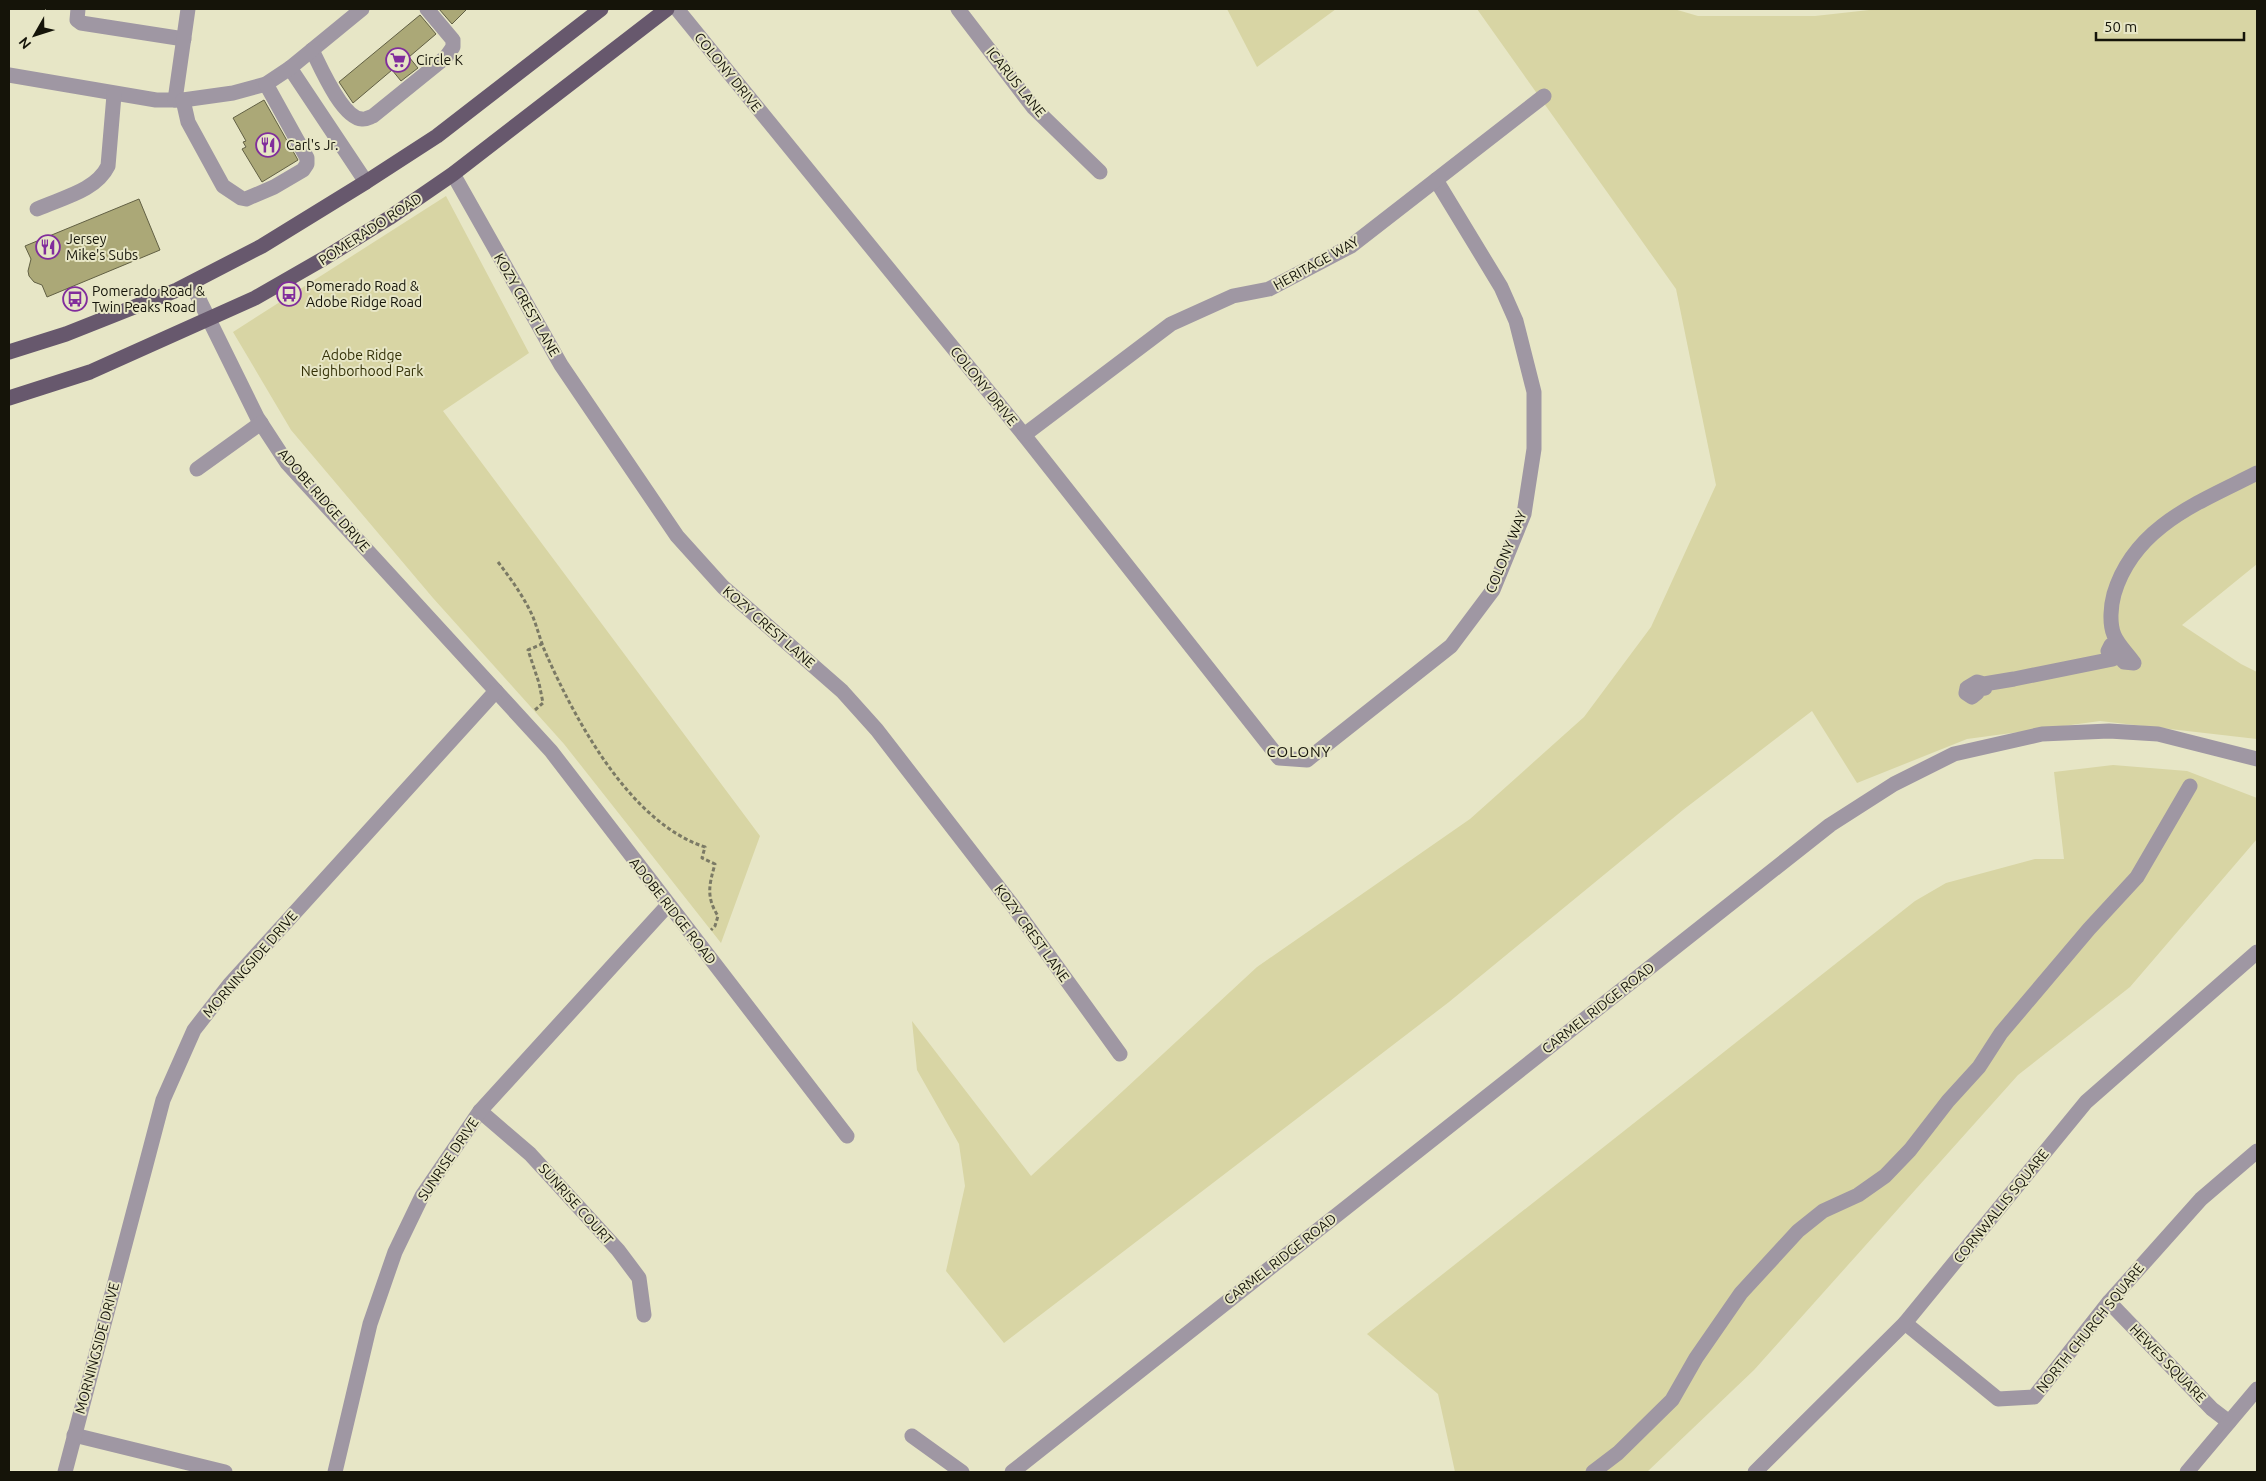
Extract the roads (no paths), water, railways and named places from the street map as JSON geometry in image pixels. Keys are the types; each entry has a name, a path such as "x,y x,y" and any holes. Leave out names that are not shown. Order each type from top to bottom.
{"main road":[{"path":"9,352 66,334 191,283 262,246 437,136 601,9"},
{"name":"POMERADO ROAD","path":"9,398 90,372 254,298 323,259 390,218 453,174 667,9"}],"street":[{"path":"78,9 78,20 81,23 184,39"},
{"path":"188,9 179,100 196,140 223,186 241,198 246,199 274,187 303,170 307,164 307,158 266,84"},
{"path":"9,76 114,95 156,100 179,100 233,93 266,84 290,68 362,9"},
{"path":"312,50 328,85 355,117 363,120 373,116 417,81 446,57 452,47 452,40 427,9"},
{"name":"COLONY DRIVE","path":"677,9 1024,435 1279,758 1290,760"},
{"name":"ICARUS LANE","path":"958,9 1034,107 1100,172"},
{"path":"290,68 366,182"},
{"path":"37,209 93,185 103,177 108,166 114,95"},
{"name":"HERITAGE WAY","path":"1024,435 1172,324 1233,296 1269,289 1351,246 1544,96"},
{"name":"KOZY CREST LANE","path":"453,174 561,365 677,536 723,587 842,691 877,730 1013,906 1120,1054"},
{"name":"COLONY WAY","path":"1290,760 1306,760 1451,646 1493,590 1524,514 1534,449 1534,392 1516,321 1501,287 1436,180"},
{"name":"ADOBE RIDGE DRIVE","path":"191,283 261,423 287,463 496,691"},
{"path":"197,469 261,423"},
{"path":"1985,688 1972,690 1977,693 1972,697 1966,693 1967,688 1977,682 1984,684 2014,679 2113,659 2108,652 2111,644 2124,662 2134,663 2114,634 2111,616 2119,576 2128,560 2141,543 2158,528 2204,500 2257,473"},
{"name":"ADOBE RIDGE ROAD","path":"496,691 551,751 846,1136"},
{"name":"MORNINGSIDE DRIVE","path":"65,1472 163,1100 194,1030 229,985 496,691"},
{"name":"CARMEL RIDGE ROAD","path":"1012,1472 1830,825 1894,784 1954,754 2042,734 2109,731 2158,734 2257,759"},
{"path":"1593,1472 1618,1453 1672,1400 1696,1358 1741,1293 1798,1231 1824,1211 1858,1194 1885,1176 1910,1150 1948,1101 1979,1067 2008,1026 2089,929 2137,877 2190,786"},
{"name":"SUNRISE DRIVE","path":"334,1472 370,1324 396,1252 422,1196 480,1111 668,905"},
{"name":"CORNWALLIS SQUARE","path":"1756,1472 1905,1323 2086,1102 2257,952"},
{"name":"SUNRISE COURT","path":"480,1111 530,1154 618,1250 639,1278 644,1314"},
{"name":"NORTH CHURCH SQUARE","path":"1905,1323 1998,1399 2034,1397 2109,1302 2201,1199 2257,1150"},
{"name":"HEWES SQUARE","path":"2109,1302 2212,1409 2229,1422"},
{"path":"2187,1472 2257,1389"},
{"path":"74,1434 224,1472"},
{"path":"912,1436 962,1472"}],"place":[{"name":"Circle K","path":"398,60"},
{"name":"Carl's Jr.","path":"268,145"},
{"name":"Jersey Mike's Subs","path":"48,247"},
{"name":"Pomerado Road & Adobe Ridge Road","path":"289,294"},
{"name":"Pomerado Road & Twin Peaks Road","path":"75,299"}],"district":[{"name":"COLONY","path":"1299,752"}],"park label":[{"name":"Adobe Ridge Neighborhood Park","path":"362,364"}]}
